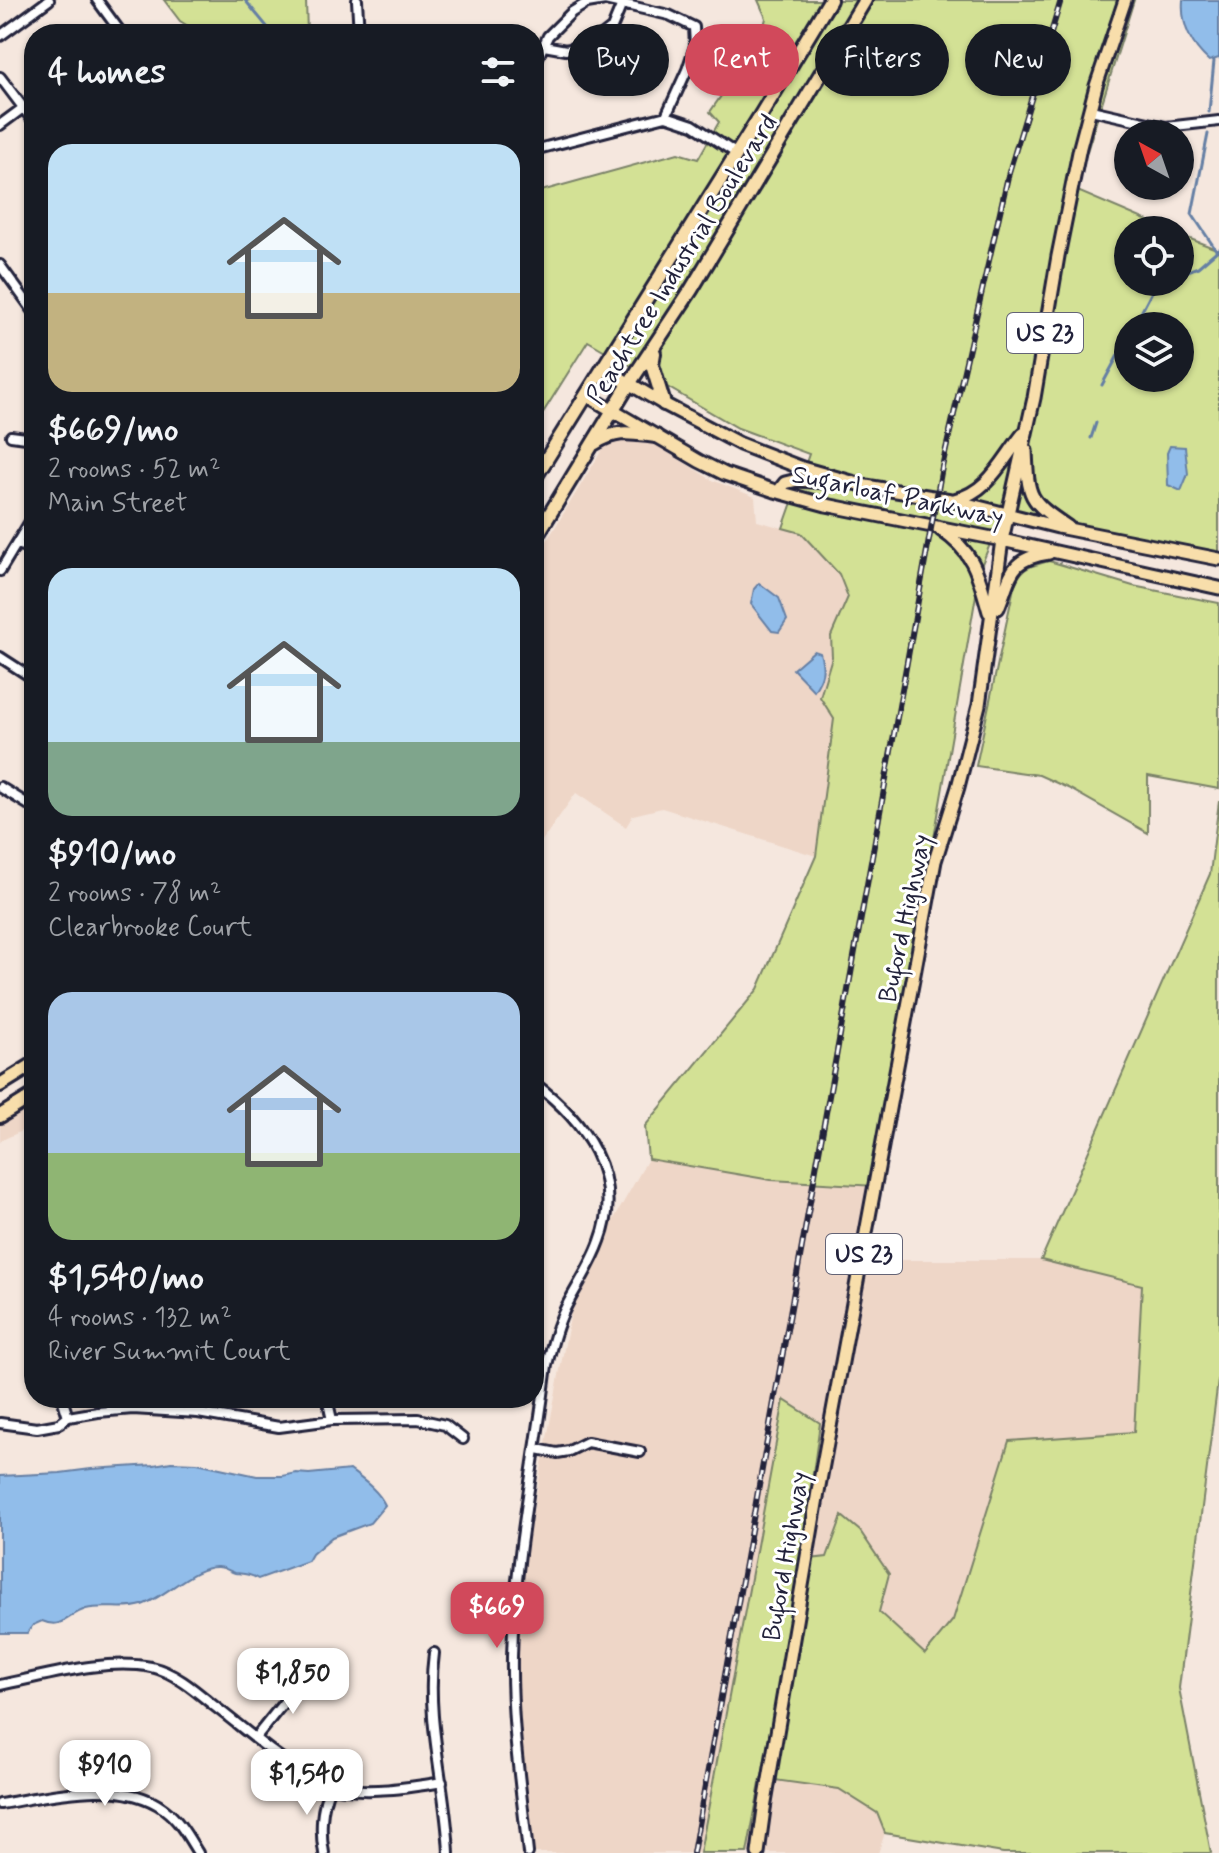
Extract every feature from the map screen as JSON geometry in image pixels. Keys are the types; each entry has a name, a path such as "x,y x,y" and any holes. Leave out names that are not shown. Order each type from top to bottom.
{"highway":[{"name":"Peachtree Industrial Boulevard","path":"544,463 830,0"},
{"name":"Peachtree Industrial Boulevard","path":"544,524 699,277 865,0"},
{"path":"655,345 652,365 664,404"},
{"path":"592,445 608,435 623,432 656,436"},
{"path":"0,1085 24,1070"},
{"path":"0,1116 24,1101"}],"main road":[{"name":"Buford Highway","path":"758,1853 819,1486 935,861 979,705 1002,540 1034,398 1080,147 1096,86 1125,0"},
{"name":"Sugarloaf Parkway","path":"603,368 664,404 767,455 802,468 866,486 951,500 1219,559"},
{"name":"Sugarloaf Parkway","path":"586,395 699,461 725,474 778,492 826,505 1219,588"},
{"path":"951,500 966,497 986,484 1026,433"},
{"path":"1026,433 1028,486 1034,499 1046,512 1072,529"},
{"path":"778,492 785,483 797,480 866,486"},
{"path":"938,527 966,551 976,568 991,619"},
{"path":"991,619 1012,571 1020,562 1032,556 1060,553"}],"street":[{"path":"0,36 49,0"},
{"path":"97,0 115,24"},
{"path":"357,0 358,24"},
{"path":"622,4 612,28 594,42 566,50 544,46 548,36 572,12 587,3 605,0 669,15 694,27 695,46 666,116"},
{"path":"0,77 23,108 0,125"},
{"path":"1091,110 1166,127 1219,121"},
{"path":"544,146 666,116 693,125 737,154"},
{"path":"1,270 24,299"},
{"path":"11,436 24,438"},
{"path":"0,571 24,532"},
{"path":"18,543 24,547"},
{"path":"0,657 24,673"},
{"path":"0,787 24,802"},
{"path":"544,1090 586,1133 607,1183 608,1209 592,1262 565,1310 553,1340 544,1390"},
{"path":"65,1408 68,1417"},
{"path":"329,1408 332,1420"},
{"path":"528,1853 514,1713 512,1659 518,1573 542,1408"},
{"path":"0,1423 37,1428 59,1424 68,1417 133,1409 198,1413 279,1427 332,1420 418,1419 445,1425 463,1439"},
{"path":"537,1449 557,1453 587,1442 640,1452"},
{"path":"434,1653 431,1679 449,1853"},
{"path":"0,1685 74,1670 118,1665 152,1668 183,1682 274,1754 330,1787 359,1790 404,1788 442,1782"},
{"path":"256,1737 305,1676"},
{"path":"324,1853 322,1820 330,1787"},
{"path":"0,1804 80,1792 120,1792 163,1808 182,1826 198,1853"}],"shaded area":[{"path":"645,438 712,480 755,497 757,521 801,533 839,574 848,597 831,636 832,657 820,697 834,719 816,856 662,808 633,815 626,827 576,793 544,838 544,546 602,450 613,440"},
{"path":"24,1111 24,1130 0,1141 0,1125"},
{"path":"648,1159 771,1180 876,1186 865,1260 1041,1260 1142,1285 1134,1432 1009,1441 953,1620 925,1654 879,1612 842,1516 827,1557 801,1560 820,1423 751,1588 700,1853 534,1853 513,1658 527,1543 576,1286"},
{"path":"760,1778 839,1789 877,1813 885,1833 878,1853 747,1853"}],"green space":[{"path":"164,0 306,0 307,24 185,24"},
{"path":"758,0 1134,0 1075,190 1136,216 1114,216 1114,296 1194,296 1194,240 1219,250 1219,566 1002,515 981,566 876,1186 771,1180 648,1159 645,1126 758,989 816,856 834,719 820,697 832,657 831,636 848,597 839,574 801,533 783,528 809,454 738,428 588,341 544,411 544,190 678,153 698,159 719,122 710,112 721,96 799,96 799,24 764,24 766,18"},
{"path":"1049,561 1133,586 1219,603 1219,789 1148,776 1148,833 1039,775 976,766 1014,587 1027,568"},
{"path":"1219,801 1219,1373 1179,1688 1211,1853 1003,1853 885,1833 877,1813 839,1789 761,1778 747,1853 700,1853 784,1400 820,1423 801,1560 827,1557 842,1516 860,1531 889,1574 879,1612 925,1654 953,1620 1009,1441 1134,1432 1142,1285 1041,1260 1210,874"}],"water":[{"path":"1183,0 1219,0 1219,58 1209,61 1192,41 1184,18"},
{"path":"1170,446 1185,447 1188,474 1181,491 1168,485 1167,453"},
{"path":"759,583 779,598 787,620 779,632 772,631 751,604 754,589"},
{"path":"814,651 820,653 823,669 814,691 793,669"},
{"path":"171,1462 197,1463 257,1476 350,1470 374,1490 385,1505 370,1523 332,1537 308,1561 258,1579 218,1567 209,1568 142,1605 86,1609 55,1624 42,1621 33,1625 27,1633 0,1633 0,1476"}],"waterway":[{"path":"245,0 265,24"},
{"path":"1209,112 1214,61"},
{"path":"1208,134 1192,214 1216,250"},
{"path":"1194,269 1219,249"},
{"path":"1141,312 1150,296"},
{"path":"1102,385 1114,363"},
{"path":"1091,438 1096,423"}],"railway":[{"path":"693,1853 942,467 1009,172 1061,0"}]}
